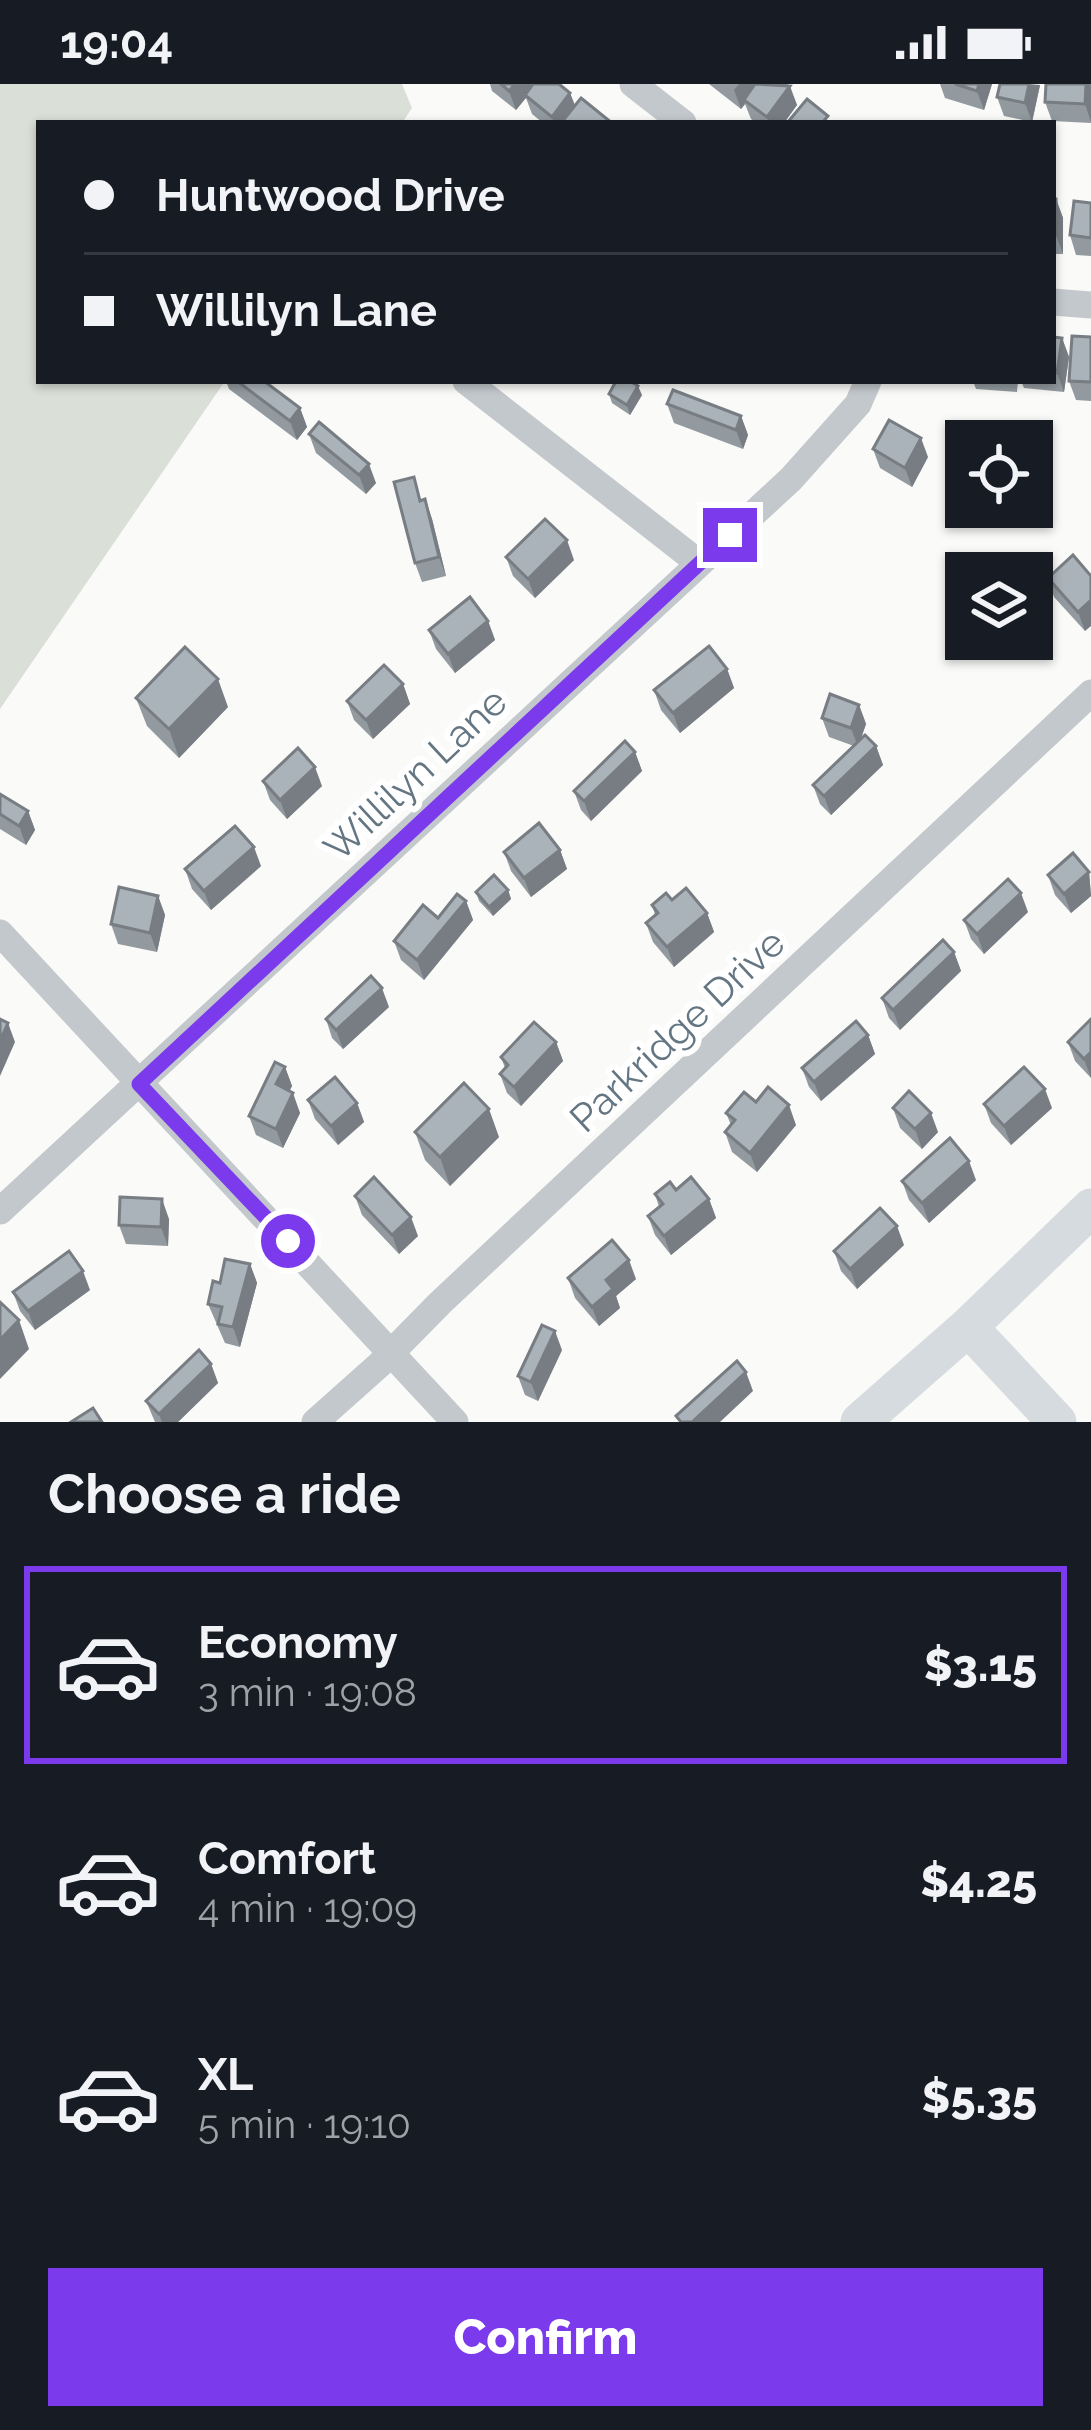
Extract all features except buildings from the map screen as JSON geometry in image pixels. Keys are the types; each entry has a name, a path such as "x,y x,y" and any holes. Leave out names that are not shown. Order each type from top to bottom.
{"street":[{"path":"633,84 679,120"},
{"path":"1056,302 1091,305"},
{"path":"470,384 699,562"},
{"name":"Willilyn Lane","path":"0,1211 816,453 858,404 867,384"},
{"name":"Parkridge Drive","path":"314,1422 1091,693"},
{"path":"0,933 455,1422"},
{"path":"860,1422 968,1327 1091,1208"},
{"path":"968,1327 1057,1422"}],"shaded area":[{"path":"0,84 402,84 412,108 404,120 36,120 36,384 223,384 0,709"}],"route":[{"path":"288,1241 139,1084 730,535"}]}
